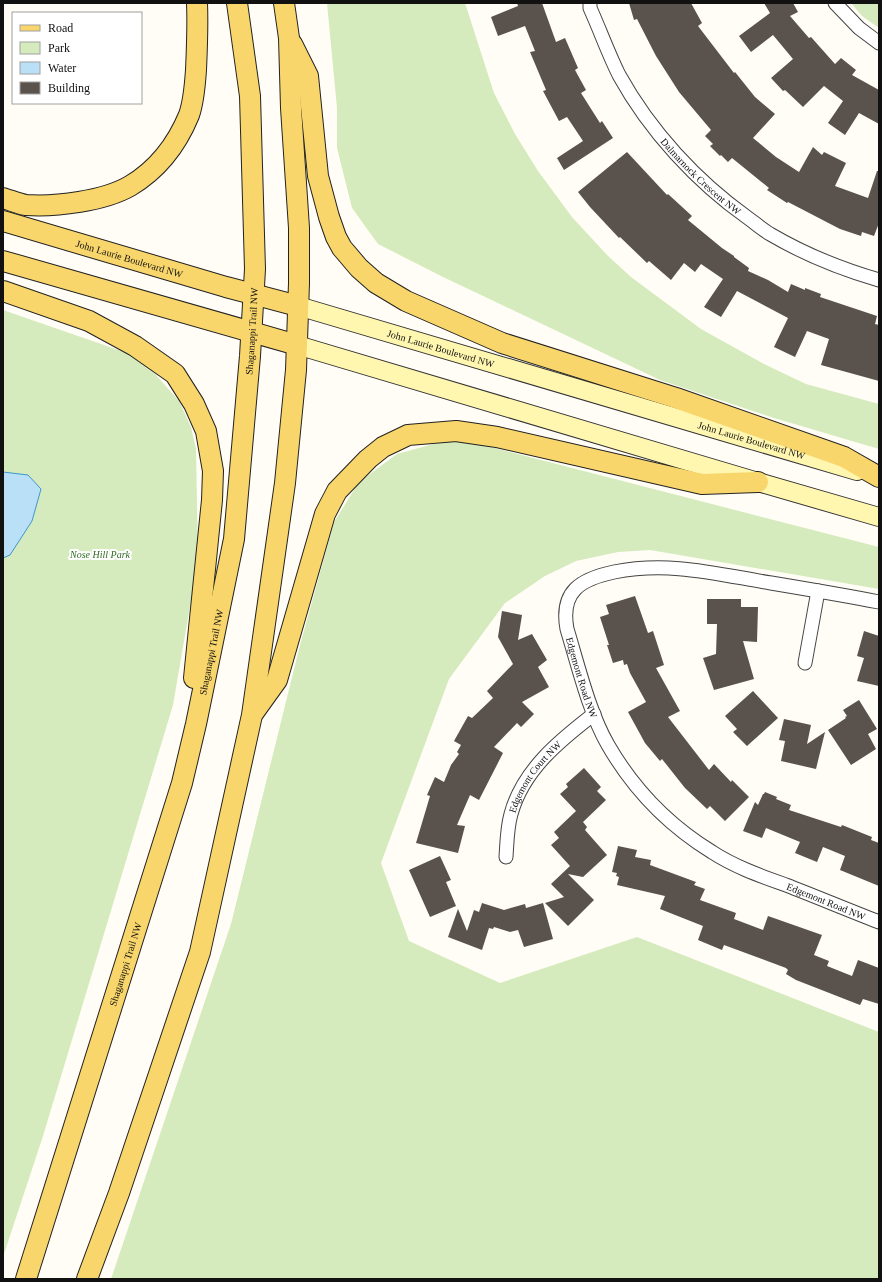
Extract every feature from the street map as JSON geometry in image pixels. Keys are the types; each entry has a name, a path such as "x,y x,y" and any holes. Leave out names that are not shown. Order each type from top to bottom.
{"main road":[{"path":"3,198 26,205 72,203 105,196 130,186 154,168 170,150 189,113 195,86 198,30 197,3"},
{"name":"Shaganappi Trail NW","path":"26,1279 182,783 196,724 234,539 255,269 250,96 237,3"},
{"path":"87,1279 119,1194 200,952 252,715 285,483 296,375 299,228 291,108 289,38 284,3"},
{"path":"289,38 308,76 318,176 328,217 342,248 359,268 376,282 406,301 502,343 676,398 844,457 879,477"},
{"name":"John Laurie Boulevard NW","path":"3,222 218,285 298,306 879,477"},
{"path":"3,261 251,331 758,482 879,516"},
{"path":"3,291 89,321 135,346 175,374 194,404 206,431 213,471 212,500 194,675 196,724"},
{"path":"252,715 277,680 325,514 337,491 368,459 383,447 408,435 456,431 497,437 702,484 758,482"}],"street":[{"name":"Dalmarnock Crescent NW","path":"590,3 590,8 619,74 653,126 667,144 693,172 726,202 769,233 797,248 839,267 879,280"},
{"path":"835,3 859,28 879,43"},
{"name":"Edgemont Road NW","path":"879,602 671,567 632,569 603,575 585,581 571,594 566,605 565,616 567,629 594,714 607,744 626,774 642,795 657,811 688,836 713,853 741,868 879,922"},
{"path":"805,663 818,591"},
{"name":"Edgemont Court NW","path":"506,857 507,833 510,815 517,797 528,777 546,755 565,736 594,714"}],"green space":[{"path":"327,3 465,3 494,93 515,134 538,171 572,217 607,255 631,277 701,329 766,365 806,384 879,404 879,449 774,418 660,380 443,277 378,244 352,208 337,148 337,108"},
{"path":"851,3 879,3 879,28 862,16"},
{"name":"Nose Hill Park","path":"3,310 127,353 155,374 179,401 191,427 196,449 198,560 173,705 43,1136 3,1257"},
{"path":"441,442 471,442 879,547 879,589 650,550 618,552 576,561 545,576 505,603 449,679 381,863 409,941 500,983 637,937 879,1032 879,1279 111,1279 231,924 299,649 334,522 359,482 397,454"}],"water":[{"path":"3,472 28,475 41,489 32,521 10,555 3,558"}],"building":[{"path":"517,3 542,3 556,42 565,38 578,68 575,70 586,90 581,93 600,123 602,121 613,138 564,170 557,158 583,141 567,117 559,121 543,91 546,90 530,52 535,51 525,26 498,36 491,17 518,6"},
{"path":"629,3 691,3 702,23 698,26 734,73 735,72 755,97 775,114 753,138 776,157 799,172 813,147 822,155 824,152 846,163 835,186 868,198 877,171 879,171 879,223 874,236 862,232 861,236 840,229 788,202 787,203 767,190 769,188 732,158 728,162 721,155 720,156 710,146 713,144 705,136 711,130 679,92 656,56 637,19 634,20"},
{"path":"764,3 793,3 798,12 790,16 809,38 811,37 835,64 841,58 856,70 852,75 879,90 879,124 859,113 845,135 828,123 843,101 824,86 803,107 785,90 783,91 771,78 793,59 773,35 751,52 739,36 770,13"},
{"path":"627,152 667,195 668,194 692,216 688,220 749,268 748,271 768,280 788,292 791,284 805,290 805,288 821,294 820,297 877,316 875,324 879,325 879,381 821,365 829,339 807,331 795,357 774,347 788,318 737,291 721,317 704,307 723,279 701,264 695,272 684,263 671,280 649,261 647,263 620,237 619,238 578,192"},
{"path":"635,596 648,633 653,631 664,665 656,668 680,711 668,717 709,770 714,764 731,782 732,780 749,797 725,821 710,806 707,809 685,788 662,759 660,761 645,743 628,712 646,702 630,673 627,664 624,665 623,660 613,663 600,617 609,614 606,605"},
{"path":"707,599 741,599 741,607 758,607 757,642 743,641 754,679 714,690 703,658 716,654 717,624 707,624"},
{"path":"502,611 522,615 518,640 532,634 547,660 538,667 549,687 522,702 534,714 521,727 517,723 494,747 503,753 479,800 470,795 457,825 465,826 458,853 416,843 430,796 427,795 435,777 444,782 451,765 459,754 457,752 461,745 454,741 468,716 472,718 493,698 487,691 513,664 498,637"},
{"path":"864,631 879,636 879,686 857,681 864,658 857,656"},
{"path":"753,691 778,718 747,746 733,732 737,729 725,716"},
{"path":"859,700 877,729 868,734 876,749 851,765 828,730 846,718 845,717 847,716 843,710"},
{"path":"784,719 811,725 807,744 825,732 816,769 781,761 785,741 779,740"},
{"path":"584,768 601,787 597,791 606,800 583,822 587,827 585,830 607,855 583,877 568,874 594,900 568,926 545,903 564,897 551,884 570,866 551,845 559,838 554,832 576,811 560,794 568,787 566,784"},
{"path":"765,792 777,797 776,799 791,805 789,810 841,827 842,825 872,837 871,840 879,843 879,886 840,870 845,856 823,847 817,862 795,853 800,842 766,828 762,838 743,831 755,802 758,805"},
{"path":"618,846 637,850 635,857 651,860 650,865 696,882 694,885 705,889 700,900 736,913 734,919 763,930 768,916 822,935 814,955 829,961 827,966 852,976 858,960 879,968 879,1004 863,999 860,1005 796,980 786,974 788,970 786,968 724,945 722,950 698,940 703,926 660,909 665,896 617,885 619,877 616,876 617,873 612,872"},
{"path":"440,856 451,880 446,882 456,906 430,917 409,870"},
{"path":"482,903 504,910 525,904 526,908 543,903 553,939 524,947 518,930 510,932 494,927 493,929 489,928 482,950 448,937 458,909 467,931 474,910 479,912"}]}
